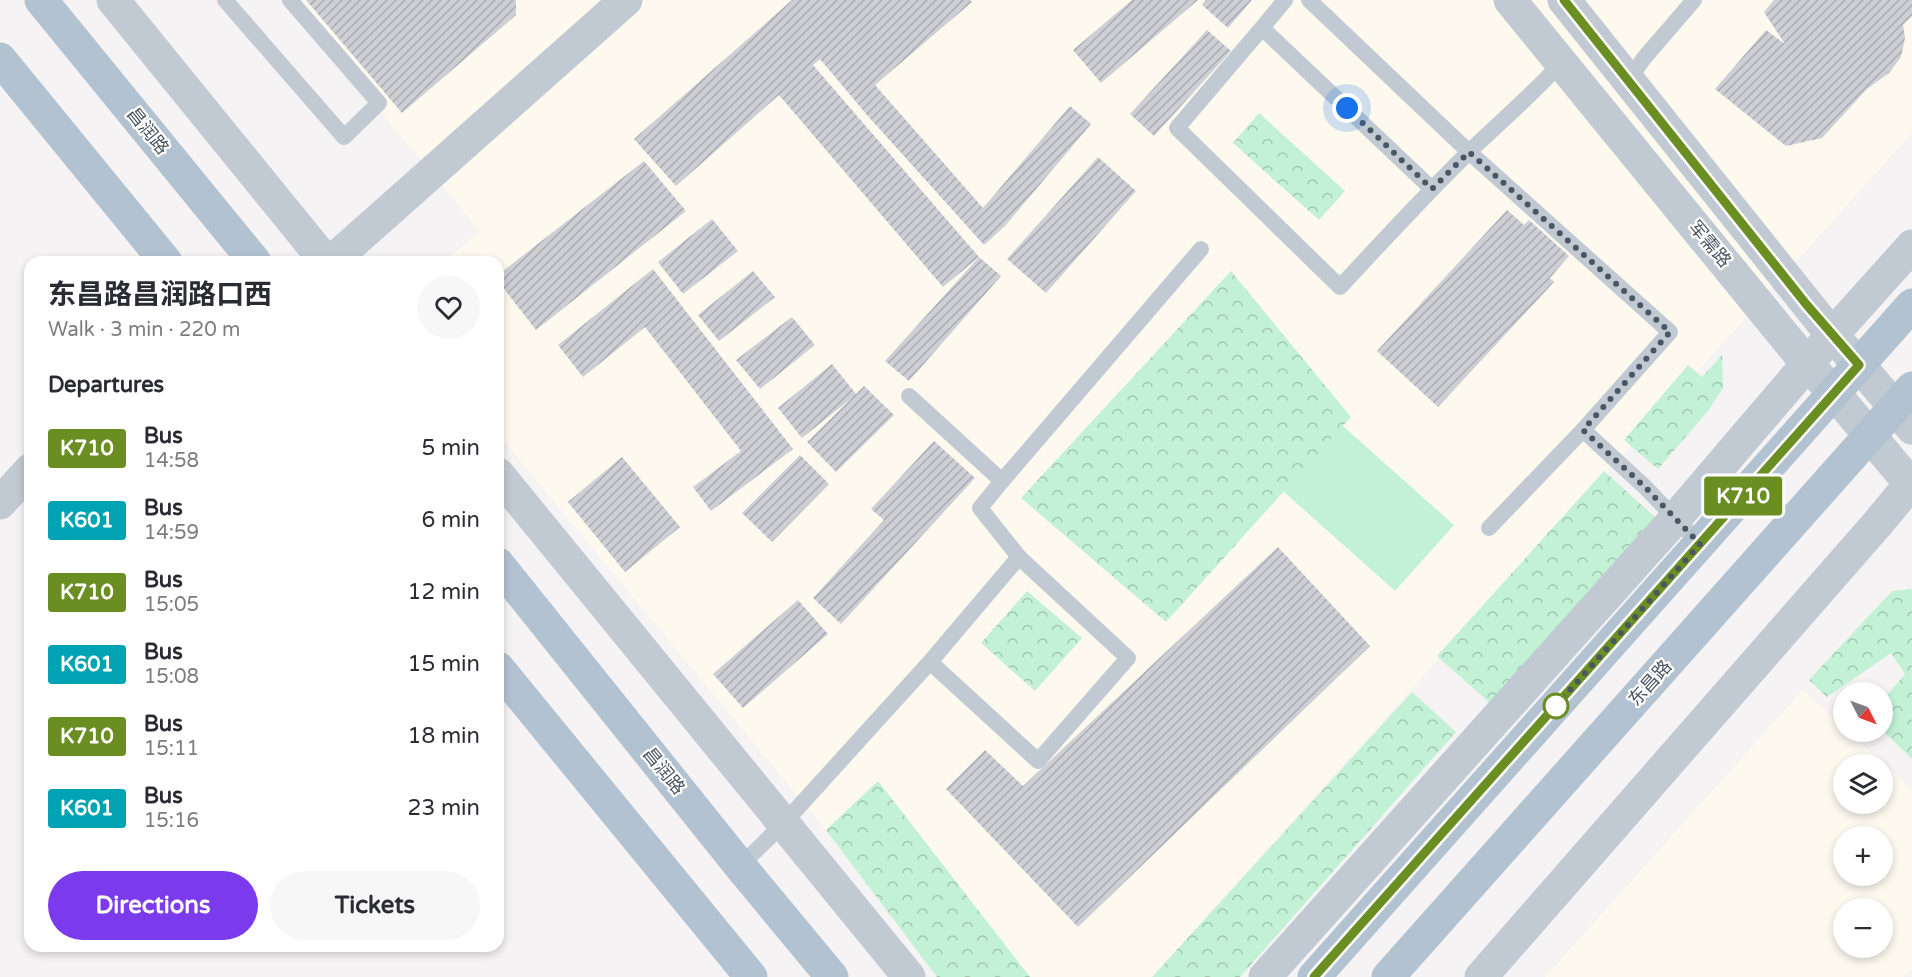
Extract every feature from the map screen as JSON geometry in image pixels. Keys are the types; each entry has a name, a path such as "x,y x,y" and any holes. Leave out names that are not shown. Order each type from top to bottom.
{"main road":[{"name":"昌润路","path":"41,0 250,256"},
{"path":"0,59 161,256"},
{"path":"1314,977 1912,305"},
{"name":"东昌路","path":"1388,977 1870,436 1906,408"},
{"name":"昌润路","path":"504,571 832,977"},
{"path":"504,675 751,977"}],"street":[{"path":"113,0 321,256"},
{"path":"338,256 626,0"},
{"name":"军需路","path":"1510,0 1808,365 1912,484"},
{"path":"1564,0 1832,335 1859,365 1906,408"},
{"path":"1265,977 1675,519 1832,335 1912,246"},
{"path":"0,503 24,477"},
{"path":"504,481 909,977"},
{"path":"1481,977 1912,484"}],"lane":[{"path":"225,0 344,136 379,103 290,0"},
{"path":"1285,0 1177,128 1340,287 1432,189 1561,63"},
{"path":"1309,0 1469,152 1670,332 1583,430 1489,528"},
{"path":"1628,81 1644,58 1694,0"},
{"path":"1262,28 1432,189"},
{"path":"930,662 1038,761 1128,657 1019,557 980,508 1201,249"},
{"path":"909,396 1002,481"},
{"path":"1583,430 1645,487 1700,544"},
{"path":"740,866 783,824 930,662 1019,557"}],"shaded area":[{"path":"287,0 1912,0 1912,133 1152,977 1030,977 878,781 826,830 504,441 504,256 451,256 480,231"},
{"path":"1803,690 1833,718 1833,742 1860,742 1873,754 1833,754 1833,814 1893,814 1893,773 1912,790 1912,968 1904,977 1545,977"}],"green space":[{"path":"1259,113 1345,191 1319,220 1233,143"},
{"path":"1231,271 1351,417 1166,622 1021,498"},
{"path":"1722,355 1723,388 1708,411 1658,469 1624,440 1688,365 1702,377"},
{"path":"1334,418 1454,525 1395,591 1275,484"},
{"path":"1604,471 1655,517 1490,703 1437,656"},
{"path":"1912,589 1912,759 1893,741 1893,688 1905,674 1891,653 1849,682 1833,682 1833,693 1827,697 1809,680 1892,591"},
{"path":"1027,591 1082,638 1035,691 981,643"},
{"path":"1412,692 1456,732 1240,977 1152,977"},
{"path":"878,781 1030,977 937,977 826,830"}],"building":[{"path":"306,0 516,0 516,15 402,113"},
{"path":"792,0 970,0 972,2 875,85 983,208 1070,106 1091,124 1005,226 984,245 820,59 813,65 979,257 943,287 779,95 676,186 634,139"},
{"path":"1132,0 1198,0 1101,83 1073,50"},
{"path":"1206,0 1252,0 1228,28 1202,5"},
{"path":"1774,0 1912,0 1912,16 1903,25 1905,38 1901,57 1889,73 1867,89 1822,138 1786,146 1715,89 1766,30 1785,44 1764,12"},
{"path":"1207,30 1231,51 1154,136 1130,114"},
{"path":"1098,157 1136,191 1046,293 1007,259"},
{"path":"644,161 686,211 536,330 504,289 504,270"},
{"path":"1507,210 1524,225 1529,220 1569,256 1550,278 1554,282 1438,407 1377,351"},
{"path":"712,219 738,251 683,294 658,262"},
{"path":"979,257 1001,276 909,381 885,361"},
{"path":"653,269 793,449 711,511 693,487 741,451 645,327 583,377 558,345"},
{"path":"753,271 775,297 719,341 698,315"},
{"path":"792,317 815,345 760,389 736,360"},
{"path":"832,364 856,394 864,386 894,415 836,472 807,442 853,397 802,438 778,408"},
{"path":"934,441 975,478 841,624 813,598 884,520 871,509"},
{"path":"800,455 829,484 772,542 742,513"},
{"path":"622,457 680,527 625,572 568,502"},
{"path":"1278,547 1370,646 1078,927 946,789 985,750 1023,786"},
{"path":"798,600 828,634 743,708 713,674"}],"bus line":[{"name":"K710","path":"1314,977 1859,365 1806,304 1564,0"}],"route":[{"path":"1347,108 1432,189 1469,152 1670,332 1583,430 1645,487 1700,544 1554,708 1556,706"}]}
